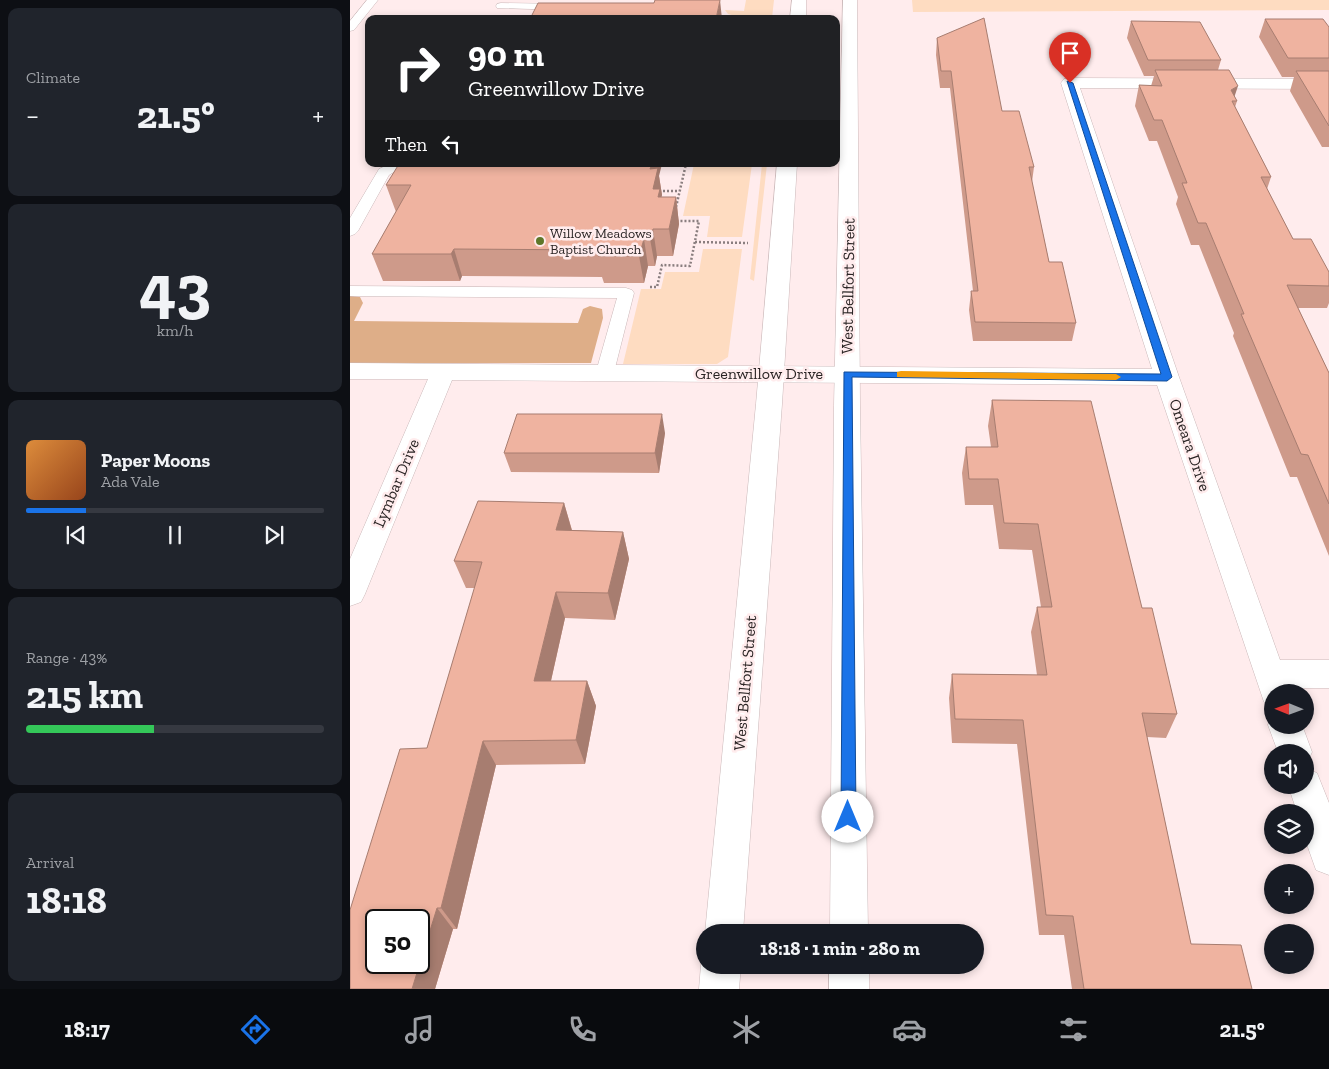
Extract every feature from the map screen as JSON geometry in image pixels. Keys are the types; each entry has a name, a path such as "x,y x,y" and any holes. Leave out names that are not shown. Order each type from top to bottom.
{"street":[{"path":"798,15 799,0"},
{"name":"West Bellfort Street","path":"849,924 847,374 843,24 850,0"},
{"name":"Omeara Drive","path":"1272,683 1167,377 1070,83 1329,84"},
{"name":"West Bellfort Street","path":"725,924 772,373 787,167"},
{"name":"Greenwillow Drive","path":"350,371 1167,377"},
{"name":"Lymbar Drive","path":"350,594 443,372"},
{"path":"1272,683 1329,674"},
{"path":"1308,794 1329,857"},
{"path":"719,989 720,974"},
{"path":"849,974 849,989"}],"lane":[{"path":"350,28 373,0"},
{"path":"500,7 580,7"},
{"path":"350,231 384,172 394,167"},
{"path":"350,291 626,292 605,372"}],"path":[{"path":"626,292 640,287 657,287 662,265 690,266 699,221 673,221 685,167"},
{"path":"656,195 657,191 679,191"},
{"path":"695,242 748,243"}],"shaded area":[{"path":"746,0 774,0 772,15 732,15 725,10 744,11"},
{"path":"912,0 1329,0 1329,10 913,12"},
{"path":"693,167 752,167 742,237 707,237 710,216 683,216"},
{"path":"762,167 767,167 754,281 750,279"},
{"path":"703,249 742,249 728,357 717,364 623,364 641,289 661,289 665,272 699,272"},
{"path":"350,296 360,297 363,303 354,321 578,323 583,309 590,306 602,309 603,318 591,363 350,363"}],"building":[{"path":"655,0 720,0 717,15 532,15 538,3 654,3"},
{"path":"984,18 1002,111 1019,111 1034,167 1029,167 1049,262 1062,262 1076,323 975,322 971,291 978,291 951,71 941,71 937,38"},
{"path":"1265,19 1323,19 1329,27 1329,58 1288,58"},
{"path":"1131,21 1200,22 1221,60 1148,60"},
{"path":"1155,70 1229,70 1238,86 1231,90 1237,101 1232,101 1271,177 1261,177 1293,239 1311,239 1329,272 1329,286 1287,285 1329,373 1329,504 1308,455 1301,454 1241,314 1244,314 1206,223 1198,223 1182,183 1187,183 1162,120 1154,120 1139,85 1162,86"},
{"path":"1296,71 1329,71 1329,126"},
{"path":"397,167 651,167 650,169 658,168 653,189 660,189 658,197 676,197 669,229 653,229 650,239 644,239 639,256 598,256 600,250 454,249 451,254 372,254 411,185 386,185"},
{"path":"992,400 1091,401 1142,608 1152,608 1177,714 1142,713 1191,944 1241,945 1252,989 1084,989 1073,916 1046,915 1023,720 955,719 952,674 1047,675 1037,607 1052,607 1038,524 1004,523 998,479 969,479 966,447 998,447"},
{"path":"517,414 662,414 655,453 504,453"},
{"path":"478,501 564,503 556,530 623,532 608,593 556,592 534,681 587,681 576,740 483,741 441,908 437,908 430,931 430,909 365,909 365,974 417,974 412,989 350,989 350,910 400,749 427,748 482,562 454,561"}],"slow traffic":[{"path":"901,375 1116,377"}],"place":[{"name":"Willow Meadows Baptist Church","path":"540,241"}],"route":[{"path":"848,817 847,374 1167,377 1070,83"}]}
